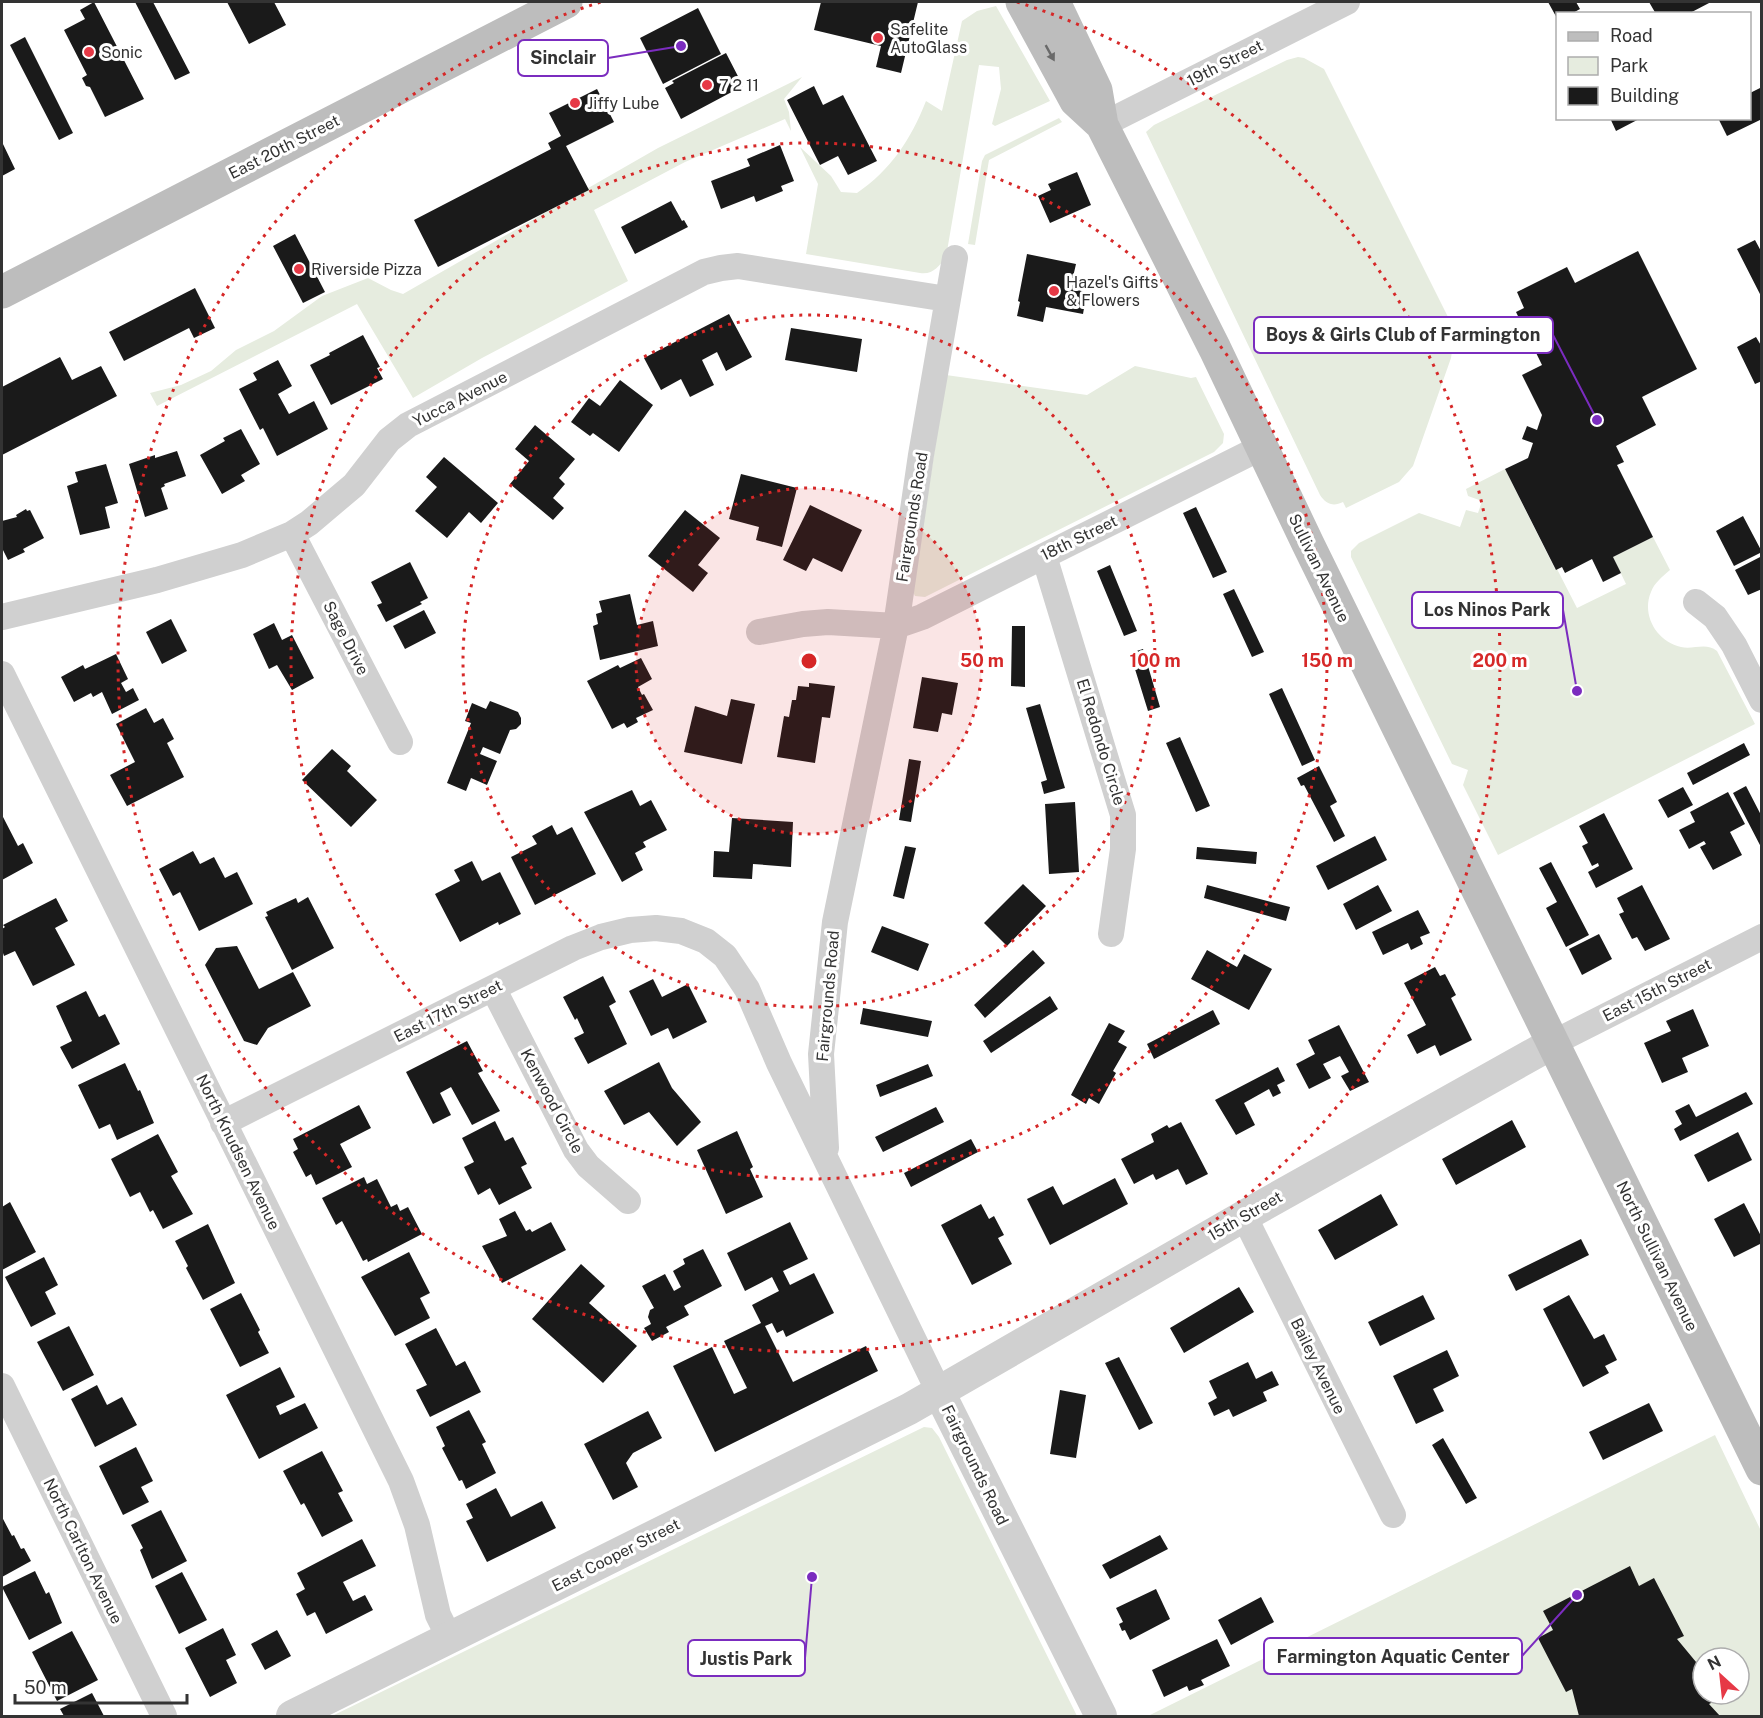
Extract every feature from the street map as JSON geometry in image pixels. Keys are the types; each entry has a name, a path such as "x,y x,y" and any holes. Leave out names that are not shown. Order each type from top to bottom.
{"main road":[{"name":"East 20th Street","path":"2,292 566,2"},
{"name":"Sullivan Avenue","path":"1022,2 1076,100 1102,124"},
{"name":"Sullivan Avenue","path":"1054,2 1096,90 1102,124 1553,1043"},
{"name":"North Sullivan Avenue","path":"1553,1043 1761,1469"}],"street":[{"name":"19th Street","path":"1102,124 1347,2"},
{"name":"Fairgrounds Road","path":"955,258 896,626 835,922 821,1054 826,1160 1101,1716"},
{"name":"Yucca Avenue","path":"2,617 157,580 242,555 292,534 316,518 354,485 389,440 408,425 704,272 738,267 947,299"},
{"name":"18th Street","path":"896,626 922,617 1262,447"},
{"name":"Sage Drive","path":"292,534 400,742"},
{"name":"El Redondo Circle","path":"1044,556 1123,815 1123,849 1111,934"},
{"path":"1696,602 1715,618 1734,645 1761,700"},
{"path":"759,632 828,622 896,626"},
{"name":"North Knudsen Avenue","path":"2,674 401,1481 417,1525 438,1615 450,1639"},
{"name":"East 17th Street","path":"223,1123 573,948 601,937 630,930 656,928 681,931 706,941 725,956 737,972 826,1160"},
{"name":"East 15th Street","path":"1553,1043 1761,938"},
{"name":"Kenwood Circle","path":"493,988 576,1150 588,1166 628,1201"},
{"name":"15th Street","path":"939,1392 1244,1216 1553,1043"},
{"name":"Bailey Avenue","path":"1244,1216 1393,1515"},
{"name":"North Carlton Avenue","path":"2,1386 164,1716"},
{"name":"East Cooper Street","path":"291,1716 450,1639 939,1392"}],"green space":[{"path":"996,6 1050,101 995,126 992,124 1001,89 999,67 979,65 946,257 941,264 929,273 920,273 806,254 818,184 800,147 831,176 841,192 857,193 880,174 899,153 926,101 942,111 962,21 977,11"},
{"path":"1298,57 1324,69 1448,317 1454,338 1451,358 1413,466 1399,482 1346,508 1343,502 1330,504 1320,495 1146,132 1154,125 1287,60"},
{"path":"802,77 784,99 789,112 791,131 785,119 685,162 594,210 628,281 482,358 413,398 357,304 157,406 150,393 181,385 211,371 236,350 274,331 322,296 368,278 403,294 658,148"},
{"path":"1059,118 1062,122 989,160 975,245 968,244 982,161 985,155"},
{"path":"1135,366 1191,378 1196,377 1224,434 1223,443 1214,452 925,597 915,596 913,592 946,375 1087,395"},
{"path":"1505,469 1577,608 1626,584 1613,557 1653,537 1670,570 1656,583 1648,601 1653,626 1665,640 1672,644 1686,648 1708,647 1717,651 1755,724 1498,855 1463,785 1468,770 1452,764 1351,557 1351,551 1359,543 1419,513 1460,527 1466,510 1478,513 1482,501 1468,496 1466,489"},
{"path":"924,1427 932,1428 939,1437 1077,1716 332,1716"},
{"path":"1715,1435 1761,1531 1761,1716 1148,1716"}],"building":[{"path":"94,2 144,99 105,117 90,87 86,86 82,78 87,75 64,30 85,19 80,10"},
{"path":"135,2 153,2 190,73 175,80"},
{"path":"227,2 274,2 286,25 249,44"},
{"name":"Safelite AutoGlass","path":"821,2 918,2 901,73 876,67 881,46 814,30"},
{"path":"1548,2 1576,2 1580,9 1575,12 1556,12 1556,16"},
{"path":"1649,2 1711,2 1692,12 1655,12"},
{"path":"698,8 721,54 663,84 640,38"},
{"path":"25,37 73,133 59,140 10,45"},
{"name":"7 2 11","path":"726,53 743,86 681,119 665,88 674,83 672,81"},
{"path":"814,86 823,105 843,95 877,161 848,175 838,156 820,165 787,100"},
{"path":"1762,87 1762,119 1727,136 1719,120 1751,120 1751,92"},
{"path":"597,89 614,122 566,146 589,190 438,267 414,220 551,149 548,143 561,136 549,113"},
{"path":"1611,120 1637,120 1616,131"},
{"path":"2,142 15,169 2,176"},
{"path":"780,145 794,181 781,186 783,191 756,202 754,196 721,209 711,181 750,166 747,159"},
{"path":"1077,172 1091,205 1050,223 1038,196 1051,190 1048,184"},
{"path":"671,201 688,227 635,254 621,227"},
{"name":"Riverside Pizza","path":"295,234 325,292 303,303 273,246"},
{"path":"1755,240 1762,253 1762,298 1737,249"},
{"path":"1638,251 1697,369 1642,397 1656,425 1616,446 1624,462 1617,465 1653,537 1613,557 1621,573 1603,582 1592,559 1565,573 1562,567 1556,570 1505,469 1528,458 1533,443 1522,439 1527,426 1537,430 1542,415 1522,375 1542,365 1516,312 1524,308 1517,292 1567,267 1575,283"},
{"name":"Hazel's Gifts & Flowers","path":"1027,254 1076,264 1073,277 1089,280 1083,314 1046,307 1043,322 1017,316"},
{"path":"195,288 215,328 194,338 189,328 124,361 109,332"},
{"path":"729,314 752,357 726,371 717,352 702,360 714,385 690,397 681,379 661,390 644,358"},
{"path":"791,328 862,339 857,372 785,360"},
{"path":"363,335 380,367 377,368 383,379 331,405 310,365"},
{"path":"1756,337 1762,347 1762,381 1755,384 1737,347"},
{"path":"60,357 72,380 101,366 117,396 2,455 2,387"},
{"path":"278,360 292,386 278,394 289,414 314,401 328,429 277,456 263,428 260,430 239,389 257,380 253,373"},
{"path":"620,380 653,405 619,452 593,433 590,436 571,422 589,398 600,406"},
{"path":"535,425 575,459 559,478 565,484 553,498 564,508 553,520 510,484 529,461 515,449"},
{"path":"241,429 260,464 241,475 245,481 222,494 200,455 225,441 223,438"},
{"path":"177,451 186,476 164,484 165,486 161,488 168,509 145,517 129,464 155,455 155,458"},
{"path":"444,457 498,503 481,523 469,512 447,538 415,511 437,487 426,477"},
{"path":"106,464 118,503 105,507 110,528 80,535 67,486 78,482 75,472"},
{"path":"741,474 797,488 782,547 756,540 759,527 729,519"},
{"path":"810,505 862,530 842,572 813,558 806,571 783,560"},
{"path":"1196,507 1227,572 1213,578 1183,513"},
{"path":"26,509 30,510 44,538 23,549 25,552 8,560 2,548 2,521 17,517 16,515"},
{"path":"685,510 720,538 698,565 708,573 693,592 648,556"},
{"path":"1743,516 1762,552 1734,566 1716,531"},
{"path":"1762,556 1762,589 1748,595 1735,570"},
{"path":"410,562 428,598 420,602 422,604 386,622 377,605 382,603 371,582"},
{"path":"1110,565 1137,631 1124,636 1097,571"},
{"path":"1234,589 1264,652 1252,657 1223,594"},
{"path":"630,594 637,625 653,621 658,646 600,660 593,626 598,624 596,614 602,612 599,601"},
{"path":"424,610 436,633 405,649 393,626"},
{"path":"171,619 187,651 162,664 146,632"},
{"path":"274,623 282,640 292,635 314,678 292,690 277,665 269,669 253,634"},
{"path":"1012,626 1025,626 1025,687 1011,686"},
{"path":"1143,649 1160,707 1148,711 1130,653"},
{"path":"116,654 128,679 121,683 126,692 133,688 139,700 112,714 102,692 93,697 91,693 74,702 61,677 83,665 85,669"},
{"path":"641,658 652,679 638,687 653,710 636,718 638,722 627,728 624,723 612,729 587,681 618,665 620,668"},
{"path":"922,677 958,683 952,715 942,713 938,732 913,728"},
{"path":"809,683 835,686 830,718 822,717 815,763 777,757 784,716 789,717 792,700 796,700 798,686 809,687"},
{"path":"1282,688 1315,760 1302,766 1269,694"},
{"path":"731,699 755,704 742,764 684,752 695,706 727,716"},
{"path":"490,701 518,712 521,724 516,729 510,730 500,754 483,747 480,754 497,761 487,785 471,778 466,791 447,783 471,723 465,721 472,703 486,709"},
{"path":"1040,704 1065,788 1044,794 1041,782 1047,780 1026,708"},
{"path":"146,708 154,723 163,718 174,739 167,743 184,777 127,806 110,775 135,762 116,724"},
{"path":"1180,737 1210,806 1196,812 1166,743"},
{"path":"1744,743 1750,755 1693,785 1687,773"},
{"path":"332,749 351,766 347,771 377,800 351,827 302,780"},
{"path":"909,759 921,761 911,822 899,820"},
{"path":"1319,766 1337,802 1330,806 1345,836 1334,842 1304,785 1301,786 1297,778"},
{"path":"1746,786 1762,817 1762,849 1733,793"},
{"path":"1683,787 1693,805 1668,818 1658,800"},
{"path":"632,790 640,806 651,800 667,830 643,842 646,847 635,853 643,870 622,882 584,812"},
{"path":"1728,792 1745,824 1730,832 1742,855 1713,870 1700,847 1706,844 1704,841 1689,849 1679,830 1695,822 1690,812"},
{"path":"1075,802 1079,872 1049,874 1045,804"},
{"path":"1604,813 1633,869 1596,888 1588,872 1599,866 1598,863 1592,866 1582,846 1588,843 1579,826"},
{"path":"2,815 18,846 23,843 33,863 2,880"},
{"path":"732,818 793,822 791,867 753,864 752,879 713,877 714,851 729,852"},
{"path":"552,825 557,835 572,827 596,874 535,905 511,857 537,844 532,836"},
{"path":"1375,836 1387,860 1328,890 1316,866"},
{"path":"905,846 916,848 904,899 893,896"},
{"path":"1197,847 1257,852 1256,864 1196,859"},
{"path":"193,851 200,864 214,857 225,878 237,872 253,904 199,931 180,892 173,896 159,869"},
{"path":"472,861 482,881 500,872 521,914 499,925 498,922 460,942 435,894 460,881 454,870"},
{"path":"1551,862 1589,935 1566,947 1546,908 1557,902 1539,868"},
{"path":"1023,884 1046,906 1007,946 984,923"},
{"path":"1207,885 1290,907 1286,921 1204,898"},
{"path":"1378,885 1392,911 1356,930 1343,904"},
{"path":"1642,885 1670,939 1645,951 1637,937 1632,939 1619,914 1624,912 1617,898"},
{"path":"308,897 334,948 292,970 265,917 268,916 266,912 296,898 298,903"},
{"path":"56,898 68,921 55,928 75,965 33,986 15,951 4,956 2,929 5,927 3,925"},
{"path":"1418,910 1430,933 1420,937 1423,944 1411,950 1408,943 1383,955 1372,932"},
{"path":"882,926 929,944 918,971 871,952"},
{"path":"1599,934 1612,959 1582,975 1569,949"},
{"path":"237,946 259,989 293,972 311,1006 268,1028 257,1045 244,1041 205,965 216,948"},
{"path":"1033,950 1045,963 985,1018 974,1005"},
{"path":"1207,950 1237,967 1244,954 1272,969 1249,1010 1191,979"},
{"path":"1435,967 1440,976 1445,974 1456,995 1451,998 1472,1040 1440,1056 1435,1045 1417,1054 1407,1035 1426,1025 1404,983"},
{"path":"603,976 616,1002 609,1006 627,1044 588,1064 574,1038 584,1033 563,997"},
{"path":"653,979 662,997 688,984 707,1022 673,1039 668,1028 651,1036 629,991"},
{"path":"86,991 99,1017 105,1014 120,1044 72,1069 60,1047 72,1041 56,1006"},
{"path":"1050,996 1058,1009 991,1053 983,1041"},
{"path":"863,1008 932,1021 928,1037 860,1024"},
{"path":"1693,1009 1709,1046 1682,1058 1688,1072 1662,1083 1644,1043 1671,1031 1666,1021"},
{"path":"1213,1010 1220,1024 1154,1059 1147,1044"},
{"path":"1109,1023 1125,1031 1118,1042 1127,1047 1113,1071 1116,1073 1099,1104 1089,1098 1086,1104 1071,1095"},
{"path":"1339,1025 1369,1082 1350,1091 1341,1076 1349,1072 1340,1056 1323,1064 1331,1078 1309,1089 1296,1064 1315,1054 1308,1040"},
{"path":"467,1041 483,1071 478,1073 500,1111 472,1125 451,1087 440,1093 451,1115 433,1124 406,1072"},
{"path":"659,1062 672,1088 701,1122 677,1146 649,1112 624,1125 604,1091"},
{"path":"125,1063 154,1123 117,1140 110,1124 99,1129 78,1085"},
{"path":"928,1064 933,1076 880,1097 876,1085"},
{"path":"1278,1067 1285,1081 1277,1085 1281,1093 1273,1097 1269,1089 1244,1103 1255,1125 1236,1135 1215,1100"},
{"path":"1746,1092 1753,1104 1680,1141 1674,1129 1682,1124 1675,1111 1689,1104 1696,1117"},
{"path":"359,1105 371,1128 340,1144 352,1167 316,1185 311,1174 306,1177 293,1152 298,1149 293,1139"},
{"path":"936,1107 944,1122 883,1152 875,1137"},
{"path":"1512,1120 1526,1147 1456,1185 1442,1159"},
{"path":"495,1121 505,1141 513,1137 527,1164 521,1167 532,1188 499,1205 490,1188 478,1195 464,1167 474,1162 462,1138"},
{"path":"1181,1122 1208,1174 1186,1185 1178,1169 1156,1180 1153,1174 1134,1184 1121,1159 1154,1142 1151,1134 1167,1125 1169,1128"},
{"path":"737,1131 753,1167 750,1169 763,1197 726,1214 697,1150"},
{"path":"1738,1132 1752,1160 1708,1182 1694,1155"},
{"path":"158,1134 178,1172 171,1176 193,1214 163,1229 153,1210 150,1212 140,1192 130,1197 111,1159"},
{"path":"971,1139 978,1152 911,1187 904,1173"},
{"path":"364,1177 367,1184 377,1179 391,1207 397,1204 400,1211 408,1207 422,1234 368,1262 367,1259 363,1261 342,1221 336,1225 322,1198"},
{"path":"1115,1178 1128,1204 1050,1245 1027,1199 1053,1186 1063,1205"},
{"path":"1381,1194 1398,1225 1335,1260 1318,1230"},
{"path":"10,1202 36,1252 2,1270 2,1207"},
{"path":"1744,1203 1762,1238 1762,1243 1734,1257 1714,1219"},
{"path":"981,1204 989,1219 994,1216 1004,1235 998,1238 1012,1264 972,1285 941,1225"},
{"path":"515,1211 526,1231 530,1229 532,1232 551,1222 566,1250 502,1283 482,1246 507,1236 499,1219"},
{"path":"790,1222 808,1259 783,1271 790,1285 814,1273 834,1313 786,1337 783,1330 777,1333 772,1323 765,1326 793,1382 866,1346 878,1371 715,1452 673,1366 712,1347 734,1394 747,1388 724,1341 761,1323 752,1305 779,1291 772,1277 745,1291 727,1253"},
{"path":"208,1224 235,1283 203,1300 175,1241"},
{"path":"1581,1239 1589,1255 1516,1291 1508,1275"},
{"path":"703,1249 722,1286 684,1306 689,1315 666,1327 669,1332 652,1341 644,1328 651,1324 648,1317 650,1310 654,1308 642,1286 665,1274 674,1291 681,1287 673,1271 685,1264 683,1259"},
{"path":"409,1252 430,1293 420,1298 430,1318 395,1336 361,1277"},
{"path":"44,1257 58,1285 45,1292 56,1314 31,1327 5,1277"},
{"path":"581,1264 605,1286 589,1303 637,1346 603,1383 532,1319"},
{"path":"1239,1287 1254,1312 1184,1353 1170,1328"},
{"path":"241,1293 269,1353 240,1367 210,1309"},
{"path":"1423,1295 1435,1319 1380,1346 1368,1322"},
{"path":"1569,1295 1594,1339 1604,1334 1617,1360 1605,1366 1609,1373 1583,1387 1543,1309"},
{"path":"69,1326 94,1375 63,1391 37,1342"},
{"path":"436,1328 456,1366 465,1361 481,1392 430,1417 416,1390 427,1385 405,1344"},
{"path":"1447,1350 1459,1376 1433,1389 1444,1411 1416,1424 1393,1376"},
{"path":"1119,1357 1153,1423 1139,1430 1105,1363"},
{"path":"1248,1362 1256,1379 1272,1371 1279,1385 1263,1392 1267,1401 1233,1417 1229,1409 1214,1416 1208,1403 1217,1398 1209,1381"},
{"path":"280,1367 295,1397 276,1406 280,1415 305,1403 318,1428 259,1459 226,1395"},
{"path":"97,1385 107,1405 122,1397 137,1425 95,1447 71,1399"},
{"path":"1060,1390 1086,1395 1076,1458 1050,1454"},
{"path":"1649,1403 1663,1431 1603,1460 1589,1432"},
{"path":"469,1410 486,1442 482,1444 496,1473 466,1489 462,1480 459,1481 442,1448 445,1446 436,1427"},
{"path":"648,1411 662,1438 633,1453 626,1463 638,1487 613,1500 584,1444"},
{"path":"1443,1438 1477,1498 1466,1504 1432,1445"},
{"path":"136,1447 153,1481 141,1487 149,1502 123,1515 99,1466"},
{"path":"322,1451 343,1491 338,1493 353,1521 322,1537 304,1503 301,1505 283,1471"},
{"path":"496,1488 511,1517 542,1501 556,1528 487,1562 466,1521 473,1518 466,1504"},
{"path":"161,1510 187,1561 152,1579 140,1550 143,1548 131,1525"},
{"path":"2,1517 12,1536 14,1535 21,1549 24,1548 31,1561 2,1577"},
{"path":"1160,1535 1168,1549 1110,1579 1102,1565"},
{"path":"362,1539 376,1566 343,1582 353,1601 365,1595 373,1610 326,1634 315,1612 307,1616 296,1594 305,1589 297,1573"},
{"path":"1630,1566 1639,1586 1654,1578 1684,1636 1677,1639 1691,1656 1691,1706 1711,1706 1720,1716 1579,1716 1572,1689 1566,1692 1538,1638 1553,1630 1543,1611"},
{"path":"35,1571 46,1594 49,1592 62,1623 29,1640 2,1587"},
{"path":"182,1572 207,1620 179,1634 155,1586"},
{"path":"1156,1589 1170,1619 1130,1640 1125,1630 1122,1631 1119,1624 1123,1622 1116,1608"},
{"path":"1261,1597 1274,1622 1231,1645 1218,1620"},
{"path":"223,1628 236,1655 226,1660 237,1683 210,1697 185,1648"},
{"path":"277,1630 291,1656 265,1670 251,1644"},
{"path":"72,1631 98,1680 57,1701 32,1652"},
{"path":"1217,1639 1230,1666 1201,1680 1204,1685 1189,1691 1187,1686 1164,1697 1152,1670"},
{"path":"92,1693 104,1716 64,1716 60,1709"}],"place":[{"name":"Safelite AutoGlass","path":"878,38"},
{"name":"Sinclair","path":"681,46"},
{"name":"Sonic","path":"89,52"},
{"name":"7 2 11","path":"707,85"},
{"name":"Jiffy Lube","path":"575,103"},
{"name":"Riverside Pizza","path":"299,269"},
{"name":"Hazel's Gifts & Flowers","path":"1054,291"},
{"name":"Boys & Girls Club of Farmington","path":"1597,420"},
{"name":"Los Ninos Park","path":"1577,691"},
{"name":"Justis Park","path":"812,1577"},
{"name":"Farmington Aquatic Center","path":"1577,1595"}]}
